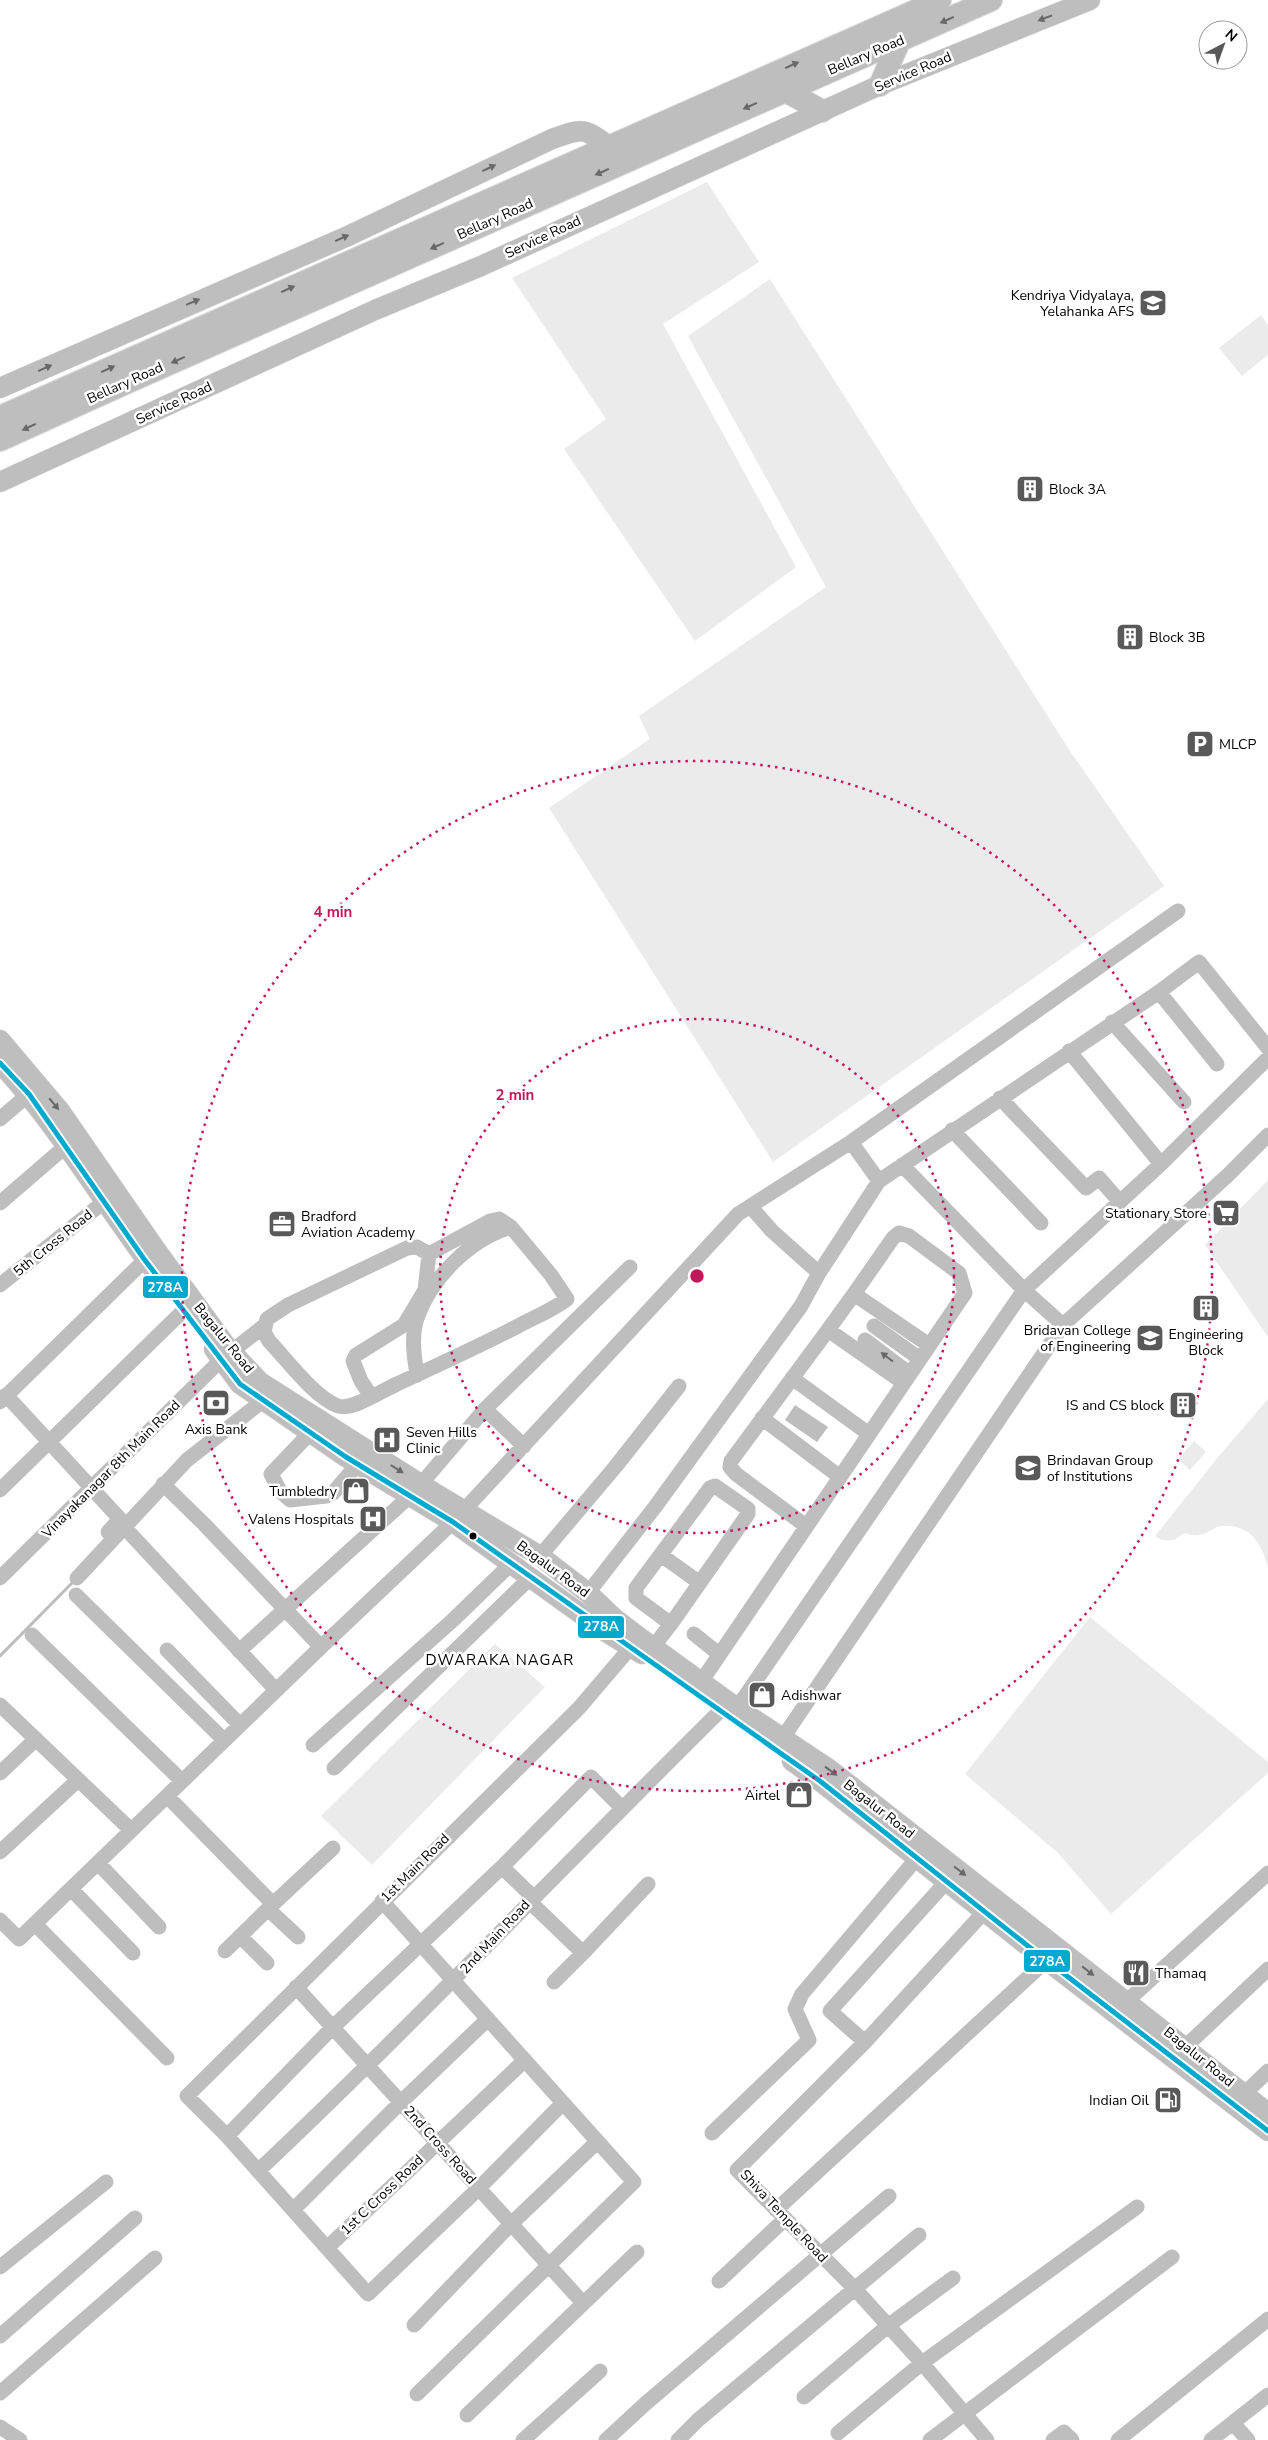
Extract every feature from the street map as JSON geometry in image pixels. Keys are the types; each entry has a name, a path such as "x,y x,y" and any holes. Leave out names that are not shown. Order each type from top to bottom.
{"highway":[{"name":"Bellary Road","path":"0,440 249,318 610,147 940,0"},
{"name":"Bellary Road","path":"0,417 249,318 899,42 992,0"},
{"path":"880,85 899,42"},
{"path":"784,90 822,111"}],"main road":[{"name":"Service Road","path":"0,482 375,310 481,266 880,85 1090,0"},
{"path":"0,388 146,322 348,236 552,139 580,129 595,135 610,147"},
{"name":"Bagalur Road","path":"0,1040 60,1111 184,1309 227,1356 260,1382 284,1405 415,1490 459,1516 540,1556 588,1593 642,1644 726,1705 820,1781 922,1852 1127,2001 1185,2047 1239,2099 1268,2131"},
{"name":"Bagalur Road","path":"0,1063 29,1094 105,1201 150,1254 227,1356"},
{"name":"Bagalur Road","path":"319,1428 357,1464 415,1490"},
{"name":"Bagalur Road","path":"459,1516 512,1563 606,1632 642,1644 701,1682 726,1705 829,1769 922,1852 947,1881 1047,1960 1239,2099 1268,2113"}],"street":[{"path":"3,1928 19,1939 320,1647 459,1516 738,1214 851,1142 1178,911"},
{"path":"588,1593 655,1507 801,1306 819,1273 879,1181 1158,992 1199,962 1268,1048"},
{"path":"1158,992 1217,1064"},
{"path":"1112,1022 1184,1102"},
{"path":"1069,1051 1161,1164"},
{"name":"2nd Main Road","path":"258,2172 369,2066 454,1981 531,1899 726,1705 1024,1290 1161,1164 1268,1058"},
{"path":"0,1118 29,1094"},
{"path":"1000,1098 1086,1188 1099,1178 1120,1202"},
{"path":"952,1130 1041,1223"},
{"path":"782,1739 1064,1325 1227,1176 1268,1135"},
{"path":"851,1142 879,1181"},
{"path":"0,1203 66,1146"},
{"path":"902,1165 1024,1290 1064,1325"},
{"name":"5th Cross Road","path":"0,1285 105,1201"},
{"path":"751,1207 772,1231 819,1273"},
{"path":"357,1464 333,1493 326,1496 290,1500 285,1497 271,1474 338,1407 359,1404 371,1396 475,1348 567,1299 551,1275 511,1227 499,1219 490,1221 429,1254 425,1290 404,1325 356,1355 353,1361 357,1374 371,1396"},
{"path":"417,1375 413,1347 417,1318 431,1292 446,1271 461,1256 500,1230 511,1227"},
{"path":"701,1682 965,1293 964,1284 959,1273 909,1236 900,1233 893,1238 731,1461 730,1467 736,1474 806,1526"},
{"name":"Vinayakanagar 8th Main Road","path":"0,1578 227,1356 264,1326 267,1319 288,1305 407,1248 417,1247 429,1254"},
{"path":"150,1254 3,1398 48,1442 120,1519 72,1576 124,1527 186,1460 284,1405 318,1393"},
{"path":"239,1651 415,1490 485,1409 630,1267"},
{"path":"854,1294 929,1345"},
{"path":"0,1490 184,1309"},
{"path":"264,1326 264,1332 269,1341 318,1393 338,1407"},
{"path":"874,1326 920,1359"},
{"path":"828,1330 907,1378"},
{"path":"864,1340 907,1378"},
{"path":"792,1378 869,1434"},
{"path":"540,1556 616,1466 679,1386"},
{"path":"485,1409 524,1446"},
{"path":"762,1418 840,1477"},
{"path":"162,1484 204,1524 320,1647"},
{"name":"1st Main Road","path":"227,2136 187,2096 642,1644 671,1624 748,1514 748,1509 720,1487 710,1488 661,1555"},
{"path":"124,1527 276,1690"},
{"path":"671,1624 636,1598 636,1588 661,1555 700,1583"},
{"path":"313,1745 453,1620 512,1563"},
{"path":"334,1768 531,1577"},
{"path":"76,1595 224,1740"},
{"path":"694,1634 719,1654"},
{"path":"32,1635 182,1781"},
{"path":"167,1650 240,1725"},
{"path":"0,1705 131,1830"},
{"path":"0,1773 36,1739"},
{"path":"563,2104 479,2188 368,2294 227,2136 333,2027 502,1867 591,1777 622,1808"},
{"path":"0,1852 78,1780"},
{"path":"167,1796 298,1937"},
{"path":"224,1951 333,1848"},
{"path":"712,2132 809,2040 795,2010 802,1994 922,1852"},
{"path":"98,1863 159,1927"},
{"path":"502,1867 583,1953"},
{"path":"1127,2001 1268,1873"},
{"path":"865,2042 830,2011 947,1881"},
{"path":"554,1982 648,1884"},
{"path":"71,1889 133,1953"},
{"path":"382,1902 634,2182 417,2394"},
{"name":"Shiva Temple Road","path":"985,1911 865,2042 737,2170 889,2325 987,2440"},
{"path":"35,1924 167,2058"},
{"path":"240,1936 267,1963"},
{"path":"719,2281 780,2214 1047,1960"},
{"path":"1185,2047 1268,1969"},
{"name":"2nd Cross Road","path":"296,1987 583,2303"},
{"path":"293,2210 401,2102 488,2020"},
{"name":"1st C Cross Road","path":"327,2248 524,2060"},
{"path":"1239,2099 1268,2071"},
{"path":"414,2325 512,2224 597,2142"},
{"path":"0,2267 106,2182"},
{"path":"606,2440 644,2404 889,2196"},
{"path":"838,2433 922,2363 1137,2207"},
{"path":"0,2336 135,2218"},
{"path":"678,2440 698,2420 919,2235"},
{"path":"467,2415 637,2252"},
{"path":"930,2440 1172,2257"},
{"path":"0,2393 155,2258"},
{"path":"804,2397 889,2325 953,2278"},
{"path":"1118,2440 1268,2319"},
{"path":"523,2440 600,2370"},
{"path":"1211,2440 1268,2395"},
{"path":"1233,2423 1248,2440"},
{"path":"0,2427 20,2440"},
{"path":"1053,2440 1064,2432 1072,2440"}],"shaded area":[{"path":"707,182 759,262 663,324 796,567 695,641 564,449 606,419 512,278"},
{"path":"770,279 1068,748 1164,886 773,1162 549,808 650,739 639,716 826,587 688,336"},
{"path":"1261,315 1268,325 1268,355 1242,376 1219,348"},
{"path":"1268,1180 1268,1337 1205,1245"},
{"path":"1268,1399 1268,1568 1264,1554 1257,1541 1247,1531 1240,1528 1220,1526 1201,1535 1184,1533 1170,1540 1162,1540 1155,1536 1219,1456"},
{"path":"795,1405 828,1427 817,1442 785,1420"},
{"path":"1194,1441 1206,1452 1190,1470 1178,1459"},
{"path":"1090,1617 1268,1762 1268,1773 1111,1914 1058,1853 965,1774"},
{"path":"495,1644 545,1687 372,1865 321,1816"}],"waterway":[{"path":"0,1656 73,1582"}],"transit line":[{"name":"278A","path":"0,1063 29,1094 144,1259 240,1384 346,1457 453,1522 820,1781 1028,1946 1268,2131"}],"place":[{"name":"Kendriya Vidyalaya, Yelahanka AFS","path":"1153,303"},
{"name":"Block 3A","path":"1030,489"},
{"name":"Block 3B","path":"1130,637"},
{"name":"MLCP","path":"1200,744"},
{"name":"Stationary Store","path":"1226,1213"},
{"name":"Bradford Aviation Academy","path":"282,1224"},
{"name":"Engineering Block","path":"1206,1308"},
{"name":"Bridavan College of Engineering","path":"1150,1338"},
{"name":"Axis Bank","path":"216,1403"},
{"name":"IS and CS block","path":"1183,1405"},
{"name":"Seven Hills Clinic","path":"387,1440"},
{"name":"Brindavan Group of Institutions","path":"1028,1468"},
{"name":"Tumbledry","path":"356,1491"},
{"name":"Valens Hospitals","path":"373,1519"},
{"name":"Adishwar","path":"762,1695"},
{"name":"Airtel","path":"799,1795"},
{"name":"Thamaq","path":"1136,1973"},
{"name":"Indian Oil","path":"1168,2100"}],"district":[{"name":"DWARAKA NAGAR","path":"500,1660"}]}
